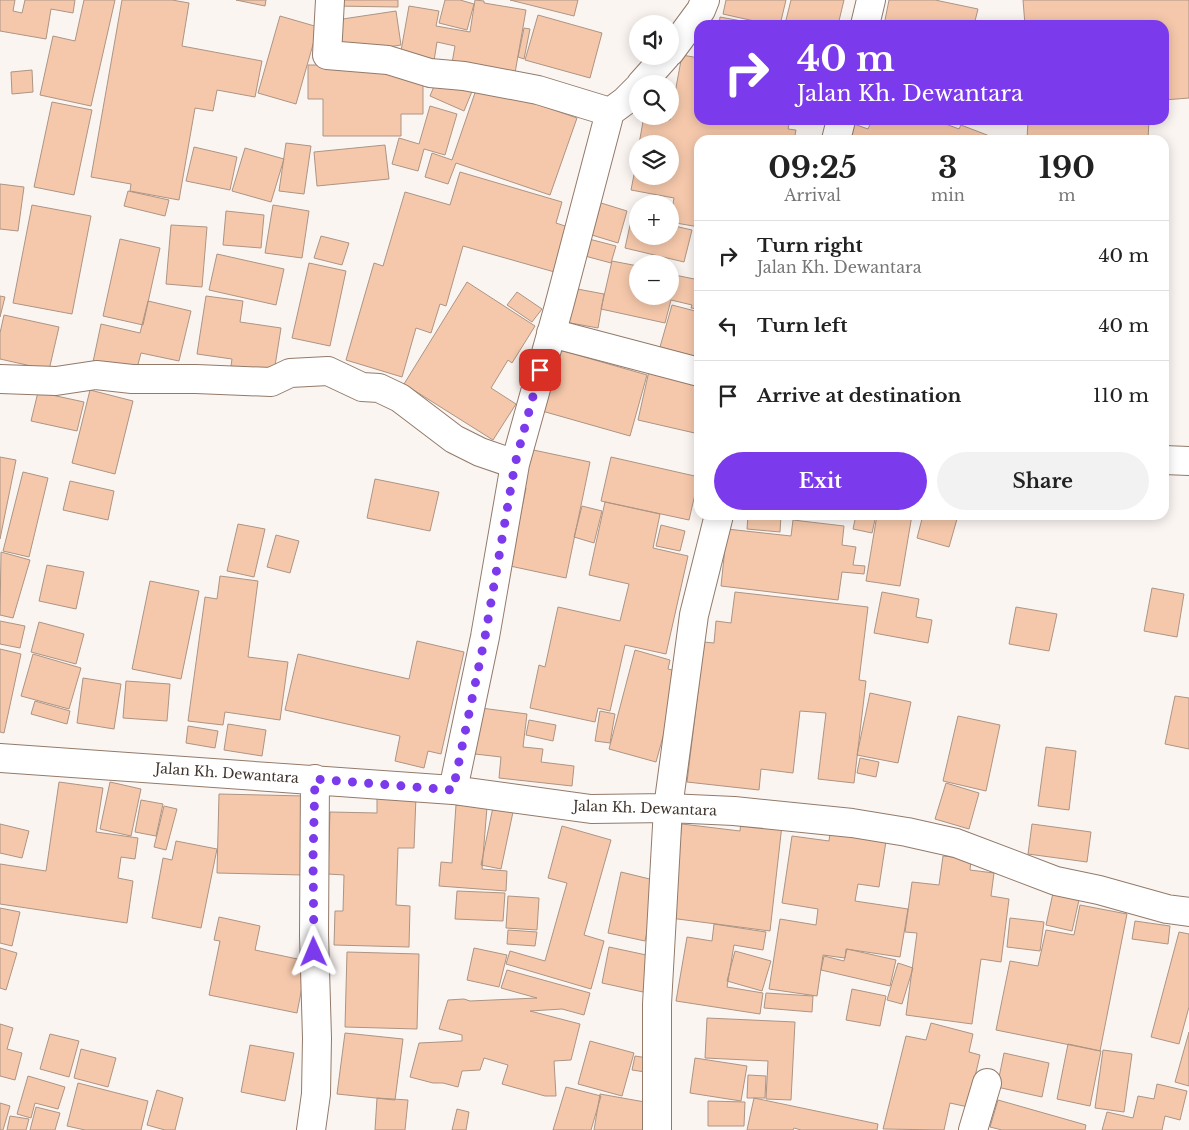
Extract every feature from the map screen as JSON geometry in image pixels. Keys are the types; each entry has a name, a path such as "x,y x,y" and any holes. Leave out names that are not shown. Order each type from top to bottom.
{"street":[{"path":"330,0 327,55 388,60 430,73 464,76 538,90 610,112"},
{"path":"679,40 701,10 705,0"},
{"path":"866,20 871,0"},
{"path":"649,75 658,65"},
{"path":"453,790 485,637 515,464 610,112 629,97"},
{"path":"551,333 694,371"},
{"path":"0,379 56,382 96,375 132,378 271,382 290,373 328,371 362,387 379,388 400,398 454,439 480,452 515,464"},
{"path":"1169,460 1189,461"},
{"path":"657,1130 657,1004 668,808 694,615 718,520"},
{"name":"Jalan Kh. Dewantara","path":"0,758 453,790 591,809 668,808 734,811 852,823 907,832 956,843 1056,881 1099,890 1166,909 1189,912"},
{"path":"311,1130 316,1094 317,1066 313,859 315,779"},
{"path":"973,1130 988,1083"}],"building":[{"path":"0,0 15,0 13,11 22,13 25,0 75,0 73,13 51,9 46,39 0,31"},
{"path":"84,0 115,0 91,106 40,95 53,36 75,41"},
{"path":"122,0 172,0 189,3 182,46 262,61 255,97 217,90 213,111 195,108 179,200 130,191 131,184 91,177"},
{"path":"236,0 266,0 265,6"},
{"path":"335,0 398,0 398,7 335,6"},
{"path":"445,0 460,0 474,4 467,30 439,23"},
{"path":"475,0 526,10 515,73 452,63 455,46 437,42 433,67 399,62 409,6 439,11 436,26 470,32"},
{"path":"510,0 578,0 574,16"},
{"path":"726,0 786,0 781,20 750,20 723,14"},
{"path":"791,0 844,0 839,20 786,20"},
{"path":"889,0 935,0 978,9 975,20 885,20"},
{"path":"1023,0 1189,0 1189,98 1169,100 1169,20 1025,20"},
{"path":"396,11 401,45 341,54 336,20"},
{"path":"538,15 602,33 590,78 525,60"},
{"path":"280,16 318,27 296,104 258,93"},
{"path":"720,17 736,20 720,20"},
{"path":"524,28 530,29 524,59 518,57"},
{"path":"682,55 694,57 694,125 789,125 788,129 796,130 795,135 694,135 694,226 679,224 679,195 658,195 631,190 632,185 679,185 679,135 641,135 642,125 679,125 678,75"},
{"path":"308,65 385,65 385,74 423,74 423,114 401,114 401,136 323,136 323,99 308,99"},
{"path":"32,70 33,92 12,94 11,72"},
{"path":"439,74 473,89 464,111 430,96"},
{"path":"478,84 577,118 550,195 456,163 448,184 425,177 432,153 452,160"},
{"path":"52,102 92,110 74,195 34,187"},
{"path":"430,106 457,114 445,155 424,149 418,171 392,164 399,138 419,144"},
{"path":"850,125 868,129 870,125 948,125 959,129 961,125 987,135 846,135"},
{"path":"1028,125 1149,125 1148,135 1027,135"},
{"path":"286,143 311,146 304,194 279,191"},
{"path":"385,145 389,179 317,186 314,152"},
{"path":"194,147 237,157 230,190 186,181"},
{"path":"245,148 284,159 271,202 232,191"},
{"path":"460,172 562,202 556,223 571,228 558,273 463,246 446,306 440,304 431,333 416,328 402,377 346,360 374,263 383,266 405,192 450,205"},
{"path":"0,184 24,187 18,231 0,229"},
{"path":"128,191 169,200 165,216 124,206"},
{"path":"601,203 627,211 618,243 592,235"},
{"path":"32,205 91,216 72,314 13,303"},
{"path":"273,205 309,211 302,258 265,253"},
{"path":"226,211 264,215 261,248 223,245"},
{"path":"171,225 207,227 202,287 166,284"},
{"path":"679,227 692,230 684,262 679,261 679,255 654,255 625,248 629,230 629,245 679,245"},
{"path":"321,236 349,243 342,265 314,258"},
{"path":"120,239 160,248 143,325 103,316"},
{"path":"589,239 616,246 611,263 585,256"},
{"path":"217,254 284,269 276,305 209,290"},
{"path":"612,261 629,264 629,305 670,305 665,323 601,309"},
{"path":"309,263 346,271 330,346 292,338"},
{"path":"679,276 694,279 694,308 691,308 692,305 679,302"},
{"path":"467,282 535,326 512,363 508,360 491,388 516,404 493,440 404,384"},
{"path":"572,288 604,294 598,328 565,322"},
{"path":"517,292 542,309 532,322 507,305"},
{"path":"0,296 5,297 0,317"},
{"path":"206,296 243,301 240,322 281,328 274,372 231,366 232,359 197,354"},
{"path":"148,301 191,311 179,361 141,353 136,372 93,362 101,324 140,333"},
{"path":"672,305 694,311 694,356 660,347"},
{"path":"4,315 59,327 49,370 0,359 0,333"},
{"path":"553,348 647,375 630,436 535,409"},
{"path":"649,371 694,381 694,433 638,420"},
{"path":"90,390 133,401 115,474 72,463"},
{"path":"38,392 84,402 77,431 31,421"},
{"path":"524,448 590,462 566,578 510,566 526,488 516,485"},
{"path":"0,457 16,460 0,539"},
{"path":"611,457 694,476 694,498 689,520 601,501"},
{"path":"23,472 48,478 29,557 3,551"},
{"path":"375,479 439,492 430,531 367,518"},
{"path":"70,481 114,491 108,520 63,510"},
{"path":"605,502 660,514 653,548 688,556 666,654 625,645 610,711 598,708 595,722 530,708 539,665 545,667 558,607 620,621 629,584 589,575"},
{"path":"582,506 602,511 594,543 574,537"},
{"path":"748,520 781,520 780,532 747,529"},
{"path":"793,520 844,526 842,545 856,547 853,565 865,566 864,574 842,572 838,600 721,586 727,529 791,536"},
{"path":"855,520 875,520 872,533 853,529"},
{"path":"876,520 911,520 900,586 866,581"},
{"path":"922,520 957,520 949,547 917,538"},
{"path":"238,524 265,529 254,577 227,571"},
{"path":"661,525 685,531 680,551 656,546"},
{"path":"276,535 299,541 290,573 267,567"},
{"path":"1,552 30,560 13,618 0,615"},
{"path":"47,565 84,572 76,609 39,601"},
{"path":"220,576 258,581 248,657 288,662 280,720 225,712 223,725 188,721 205,597 217,599"},
{"path":"150,581 199,591 181,679 132,669"},
{"path":"1152,588 1184,594 1177,637 1144,631"},
{"path":"735,592 868,607 859,680 866,681 854,783 818,779 826,713 800,711 793,773 761,769 759,790 687,782 704,642 714,643 716,621 731,623"},
{"path":"882,592 919,599 916,617 932,620 928,643 874,633"},
{"path":"1016,607 1057,614 1049,651 1009,644"},
{"path":"0,621 25,626 20,648 0,644"},
{"path":"39,622 84,634 76,664 31,652"},
{"path":"417,641 464,652 441,754 428,751 424,768 395,761 400,736 285,710 298,654 409,679"},
{"path":"0,649 21,654 4,733 0,732"},
{"path":"635,650 670,660 668,669 681,672 656,762 609,749"},
{"path":"33,654 81,668 69,709 21,696"},
{"path":"83,678 121,684 114,729 77,723"},
{"path":"126,681 170,684 167,721 123,718"},
{"path":"870,693 911,702 898,763 857,755"},
{"path":"1175,696 1189,698 1189,749 1165,744"},
{"path":"35,701 70,711 67,724 31,714"},
{"path":"481,708 527,714 523,747 543,749 541,762 574,766 572,786 499,778 501,757 475,754"},
{"path":"600,711 615,714 610,743 595,741"},
{"path":"958,716 1000,725 986,791 943,781"},
{"path":"529,720 556,725 553,741 526,735"},
{"path":"228,724 266,730 262,756 224,750"},
{"path":"188,726 218,731 215,748 186,743"},
{"path":"1046,747 1076,751 1069,810 1038,806"},
{"path":"860,758 879,762 876,777 857,773"},
{"path":"59,782 103,788 96,832 138,838 135,859 121,857 118,878 133,881 127,923 0,904 0,864 46,871"},
{"path":"110,782 141,789 131,836 100,829"},
{"path":"946,783 979,793 969,829 935,819"},
{"path":"219,794 305,796 303,875 217,873"},
{"path":"377,795 416,796 414,848 398,848 396,905 410,906 409,947 334,945 335,911 343,911 344,875 328,874 330,812 377,813"},
{"path":"141,800 163,804 156,836 135,832"},
{"path":"456,805 487,807 482,869 507,871 506,891 439,886 441,862 452,863"},
{"path":"164,806 177,809 166,850 154,847"},
{"path":"493,807 513,812 501,869 481,865"},
{"path":"741,821 782,825 770,931 670,918 682,824 740,831"},
{"path":"0,824 29,831 22,858 0,853"},
{"path":"1032,824 1091,832 1087,862 1028,854"},
{"path":"562,826 611,840 584,935 604,941 591,989 506,964 510,951 545,961 567,883 548,878"},
{"path":"830,833 886,841 879,887 858,884 855,901 908,909 900,957 846,949 845,958 823,955 817,996 769,989 780,919 816,925 818,909 782,903 792,836 829,841"},
{"path":"176,841 217,849 201,928 152,918 163,858 172,860"},
{"path":"943,856 971,859 970,870 994,873 991,896 1009,899 1001,962 981,959 972,1024 906,1015 917,933 905,932 912,882 939,885"},
{"path":"621,872 658,881 645,941 608,933"},
{"path":"457,891 505,893 503,921 455,919"},
{"path":"1053,893 1079,900 1072,931 1046,925"},
{"path":"508,896 539,898 537,930 506,928"},
{"path":"1080,905 1127,914 1100,1051 996,1030 1010,961 1038,966 1046,930 1074,935"},
{"path":"0,908 20,912 12,946 0,943"},
{"path":"219,917 260,926 255,950 307,961 297,1013 209,995 220,941 214,940"},
{"path":"1010,918 1044,922 1040,951 1007,947"},
{"path":"1135,921 1170,926 1168,944 1132,939"},
{"path":"714,924 766,932 763,950 734,945 727,987 763,993 760,1014 676,1001 687,937 712,941"},
{"path":"508,930 537,932 535,946 507,944"},
{"path":"1179,932 1189,934 1189,1007 1179,1044 1151,1037"},
{"path":"609,947 651,956 643,992 602,983"},
{"path":"0,948 17,953 6,990 0,988"},
{"path":"474,948 507,955 499,987 467,980"},
{"path":"847,949 896,960 890,986 821,970 824,956 844,961"},
{"path":"735,951 771,961 762,991 727,981"},
{"path":"347,952 419,954 417,1029 345,1027"},
{"path":"898,963 913,968 902,1004 887,1000"},
{"path":"507,970 590,993 584,1015 562,1009 530,1011 580,1024 571,1060 554,1061 556,1096 545,1096 502,1084 508,1065 484,1058 480,1070 462,1071 458,1087 410,1077 419,1043 462,1041 462,1035 439,1029 448,1000 537,998 501,988"},
{"path":"852,989 886,996 880,1026 846,1020"},
{"path":"766,993 813,996 812,1012 764,1008"},
{"path":"707,1018 795,1022 791,1100 766,1099 768,1061 705,1058"},
{"path":"931,1023 973,1034 969,1052 980,1055 968,1107 950,1103 944,1130 883,1129 906,1036 926,1040"},
{"path":"0,1024 13,1028 7,1049 22,1053 15,1080 0,1076"},
{"path":"1189,1032 1189,1086 1175,1082"},
{"path":"345,1033 403,1039 395,1100 337,1094"},
{"path":"50,1034 79,1041 69,1077 40,1069"},
{"path":"590,1041 634,1053 622,1096 578,1084"},
{"path":"1068,1044 1101,1051 1090,1106 1057,1099"},
{"path":"250,1045 294,1053 285,1101 241,1092"},
{"path":"81,1049 116,1058 108,1087 74,1078"},
{"path":"1103,1050 1132,1054 1124,1112 1095,1108"},
{"path":"1004,1053 1049,1063 1042,1097 997,1087"},
{"path":"635,1056 654,1059 652,1073 632,1070"},
{"path":"695,1058 747,1066 741,1101 690,1093"},
{"path":"748,1075 766,1076 765,1098 747,1098"},
{"path":"28,1076 65,1087 58,1109 35,1103 31,1118 17,1114"},
{"path":"78,1083 148,1101 141,1130 85,1130 67,1126"},
{"path":"1157,1084 1187,1091 1180,1120 1165,1116 1162,1130 1102,1130 1107,1112 1133,1118 1138,1096 1154,1099"},
{"path":"566,1087 601,1096 591,1130 553,1130"},
{"path":"157,1090 183,1098 175,1130 165,1130 147,1125"},
{"path":"600,1094 656,1104 652,1130 594,1130"},
{"path":"377,1098 408,1100 405,1130 375,1130"},
{"path":"754,1098 878,1124 877,1130 801,1130 794,1128 793,1130 747,1130"},
{"path":"998,1100 1086,1125 1085,1130 1002,1130 990,1127"},
{"path":"708,1101 745,1102 744,1126 708,1126"},
{"path":"0,1103 10,1106 3,1130 0,1130"},
{"path":"36,1107 60,1113 55,1130 30,1130"},
{"path":"457,1109 469,1112 466,1130 452,1130"},
{"path":"10,1116 29,1119 26,1130 7,1130"}],"route":[{"path":"314,952 313,859 315,779 453,790 485,637 515,464 540,370"}]}
